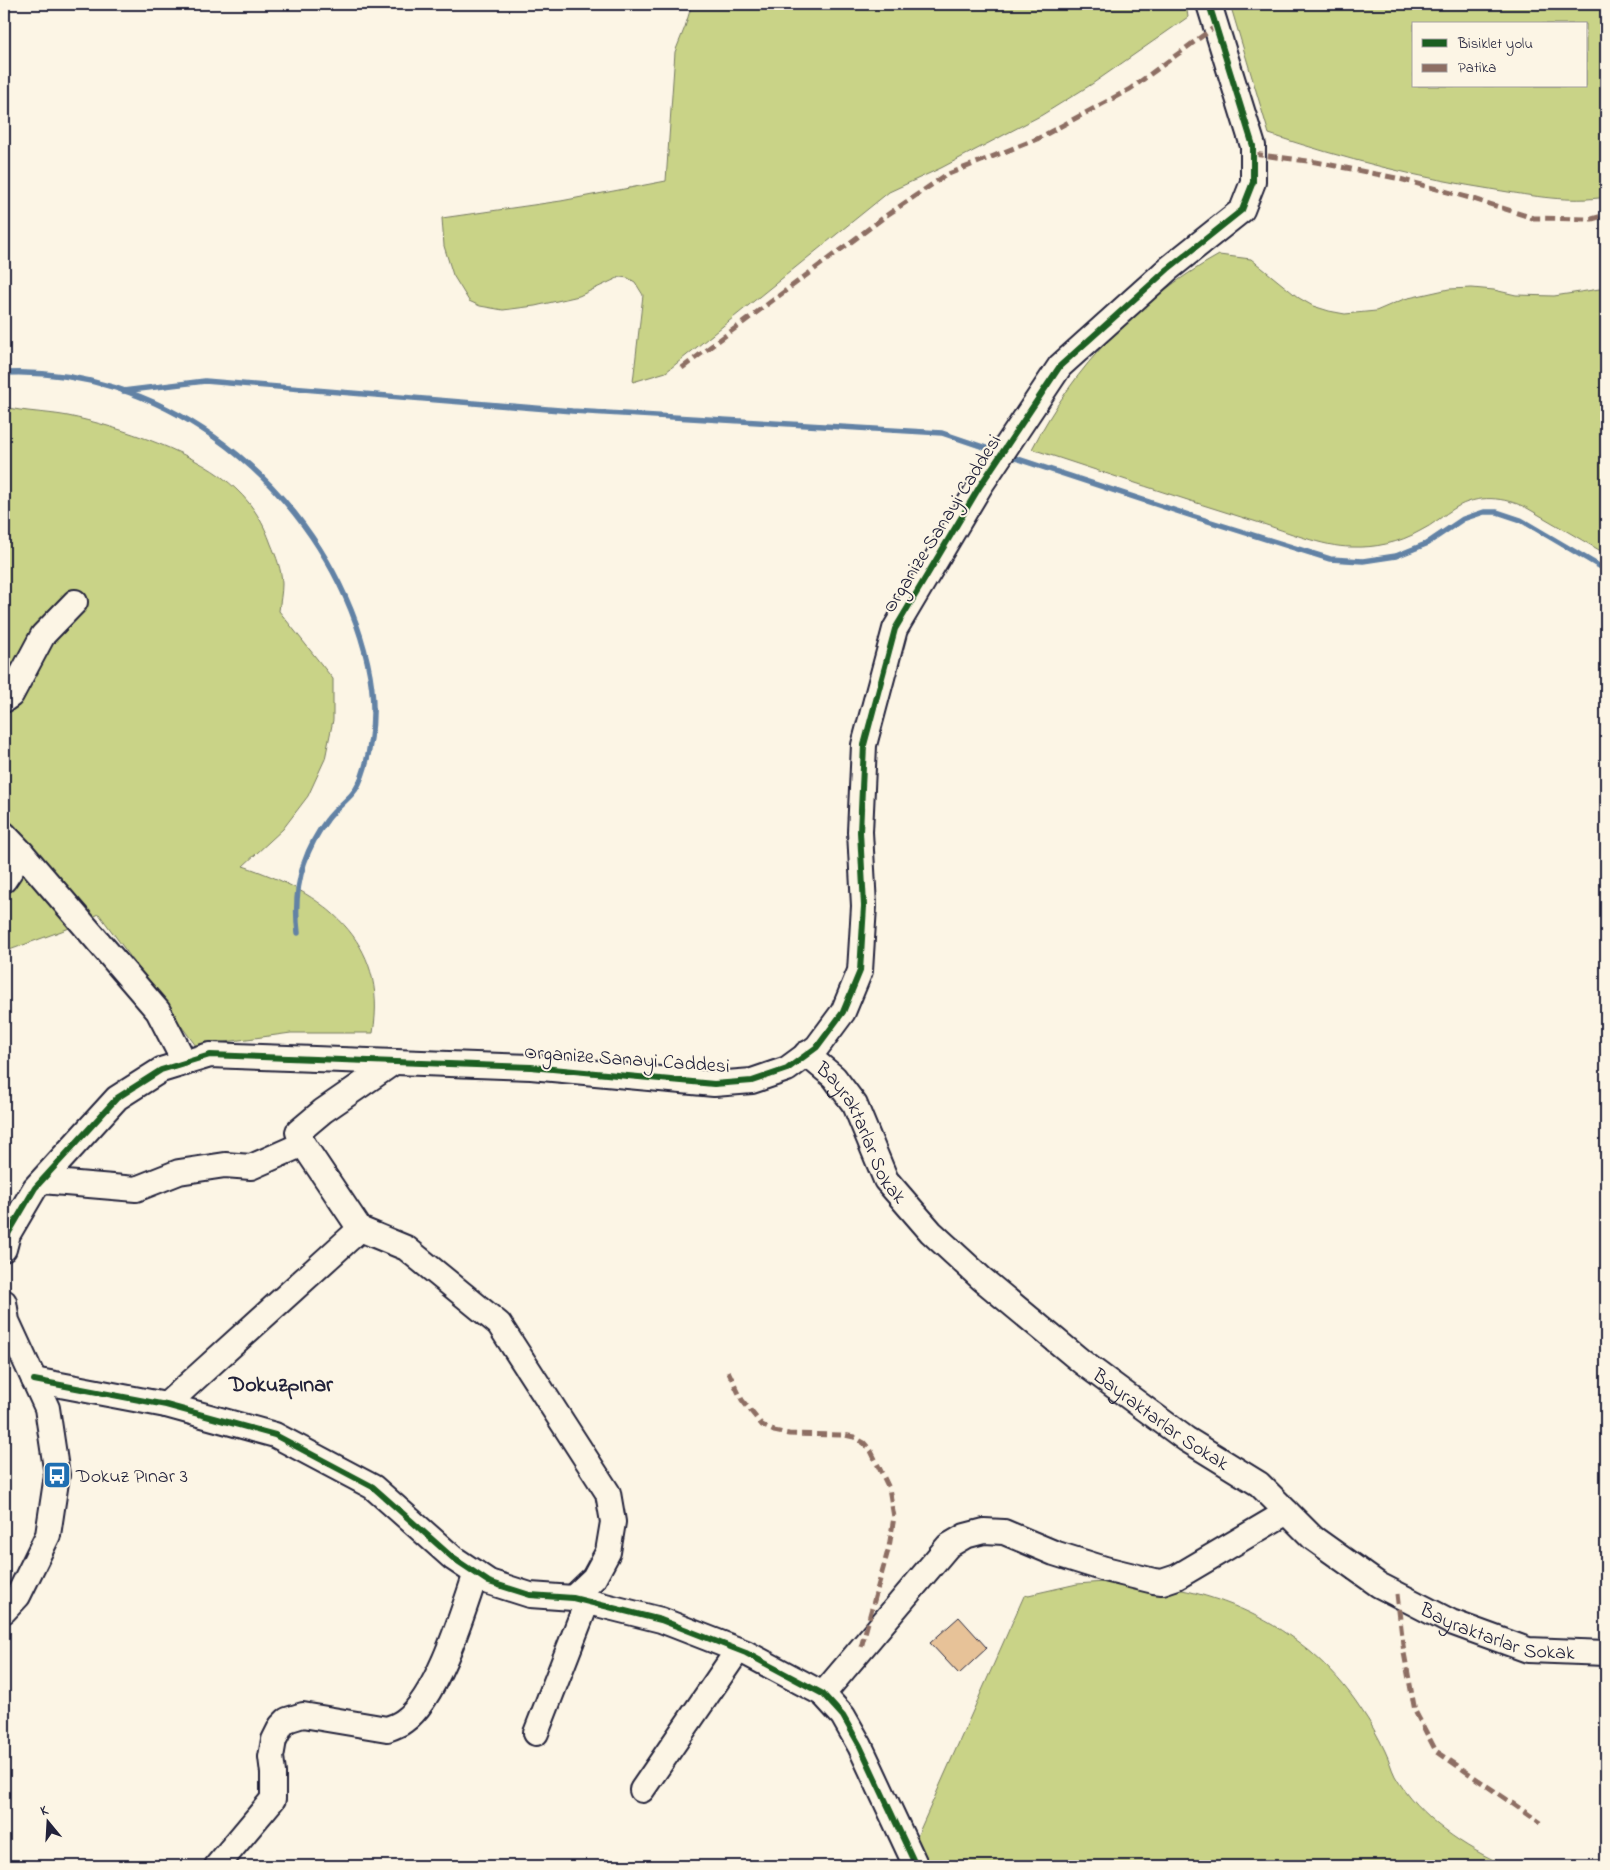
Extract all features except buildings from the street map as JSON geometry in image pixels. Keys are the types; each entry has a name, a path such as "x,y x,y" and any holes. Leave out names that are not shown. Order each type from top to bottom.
{"street":[{"name":"Organize Sanayi Caddesi","path":"4,1249 8,1234 35,1188 117,1098 161,1070 210,1055 531,1067 714,1084 752,1081 786,1069 817,1047 843,1012 860,971 864,906 860,832 864,745 895,629 980,486 1060,366 1168,269 1242,210 1252,182 1253,146 1208,4"},
{"path":"4,700 11,695 43,635 75,602"},
{"path":"4,834 22,852 158,1011 185,1063"},
{"path":"4,880 22,852"},
{"name":"Bayraktarlar Sokak","path":"806,1054 834,1077 855,1105 886,1180 930,1232 982,1279 1082,1362 1186,1438 1259,1484 1313,1538 1379,1584 1451,1622 1528,1650 1606,1654"},
{"path":"394,1062 323,1111 298,1132 303,1144 360,1229 406,1248 499,1324 608,1494 613,1522 608,1552 580,1600 536,1733"},
{"path":"42,1181 136,1189 179,1172 225,1165 251,1167 303,1144"},
{"path":"166,1405 360,1229"},
{"path":"4,1302 7,1321 47,1408 57,1476 48,1536 18,1596 4,1610"},
{"path":"34,1380 166,1405 275,1435 373,1487 453,1558 489,1582 530,1596 580,1600 661,1620 738,1650 824,1694 843,1716 860,1746 916,1866"},
{"path":"824,1694 948,1546 965,1536 984,1531 1004,1532 1054,1553 1105,1570 1162,1582 1177,1577 1287,1512"},
{"path":"217,1866 273,1799 271,1756 274,1740 281,1726 287,1720 303,1715 387,1729 397,1726 406,1720 421,1704 441,1668 460,1621 476,1573"},
{"path":"642,1790 738,1650"}],"green space":[{"path":"692,4 1186,4 1188,17 1092,84 1042,115 941,168 889,192 666,372 633,382 643,295 635,282 628,278 620,277 579,296 535,306 503,310 480,306 469,301 453,275 444,246 442,218 561,201 666,181 675,52"},
{"path":"1230,4 1606,4 1606,197 1592,199 1551,198 1467,185 1382,167 1325,152 1269,134"},
{"path":"1219,255 1251,259 1299,298 1313,306 1345,314 1376,311 1404,299 1449,289 1472,288 1516,295 1554,296 1606,288 1606,554 1527,508 1500,499 1482,499 1464,504 1425,529 1395,542 1378,546 1360,547 1329,544 1305,538 1032,449 1068,389 1111,337 1161,293"},
{"path":"4,407 88,421 158,443 181,453 222,477 243,496 257,515 280,569 282,584 279,611 333,679 333,720 325,759 308,796 283,829 243,866 299,890 323,906 344,924 360,946 371,971 375,1000 373,1033 291,1033 196,1046 99,914 67,929 4,952"},
{"path":"1104,1582 1142,1584 1179,1589 1215,1599 1249,1612 1281,1630 1311,1652 1338,1679 1368,1719 1382,1745 1395,1776 1416,1805 1444,1830 1460,1841 1508,1866 904,1866 1024,1596 1077,1584"}],"waterway":[{"path":"4,53 4,69"},
{"path":"4,373 61,375 115,388 166,408 214,437 257,472 295,513 326,560 351,610 362,641 370,672 373,722 367,759 359,783 352,794 327,820 318,833 306,859 298,888 298,933"},
{"path":"123,391 205,381 572,411 942,433 998,452"},
{"path":"1006,455 1330,559 1363,561 1396,556 1426,544 1463,519 1484,512 1497,512 1521,520 1606,570"}],"marked path":[{"path":"682,368 887,215 946,175 1037,139 1130,89 1216,26"},
{"path":"1253,154 1316,162 1396,178 1474,199 1533,218 1592,219 1606,215"},
{"path":"728,1371 742,1400 762,1425 774,1431 789,1434 844,1435 854,1437 864,1443 871,1451 889,1488 894,1517 889,1547 860,1651"},
{"path":"1397,1594 1404,1653 1415,1711 1436,1751 1541,1823"}],"cycle path":[{"path":"4,1249 8,1234 35,1188 117,1098 161,1070 210,1055 531,1067 714,1084 752,1081 787,1069 817,1047 843,1012 860,971 864,906 860,832 864,745 895,629 980,486 1060,366 1168,269 1242,210 1253,182 1253,146 1209,4"},
{"path":"34,1380 166,1405 275,1435 373,1487 453,1558 489,1582 530,1595 573,1598 661,1620 746,1653 823,1694 843,1716 860,1746 916,1866"}],"place":[{"name":"Dokuz Pınar 3","path":"57,1475"}],"district":[{"name":"Dokuzpınar","path":"281,1383"}]}
